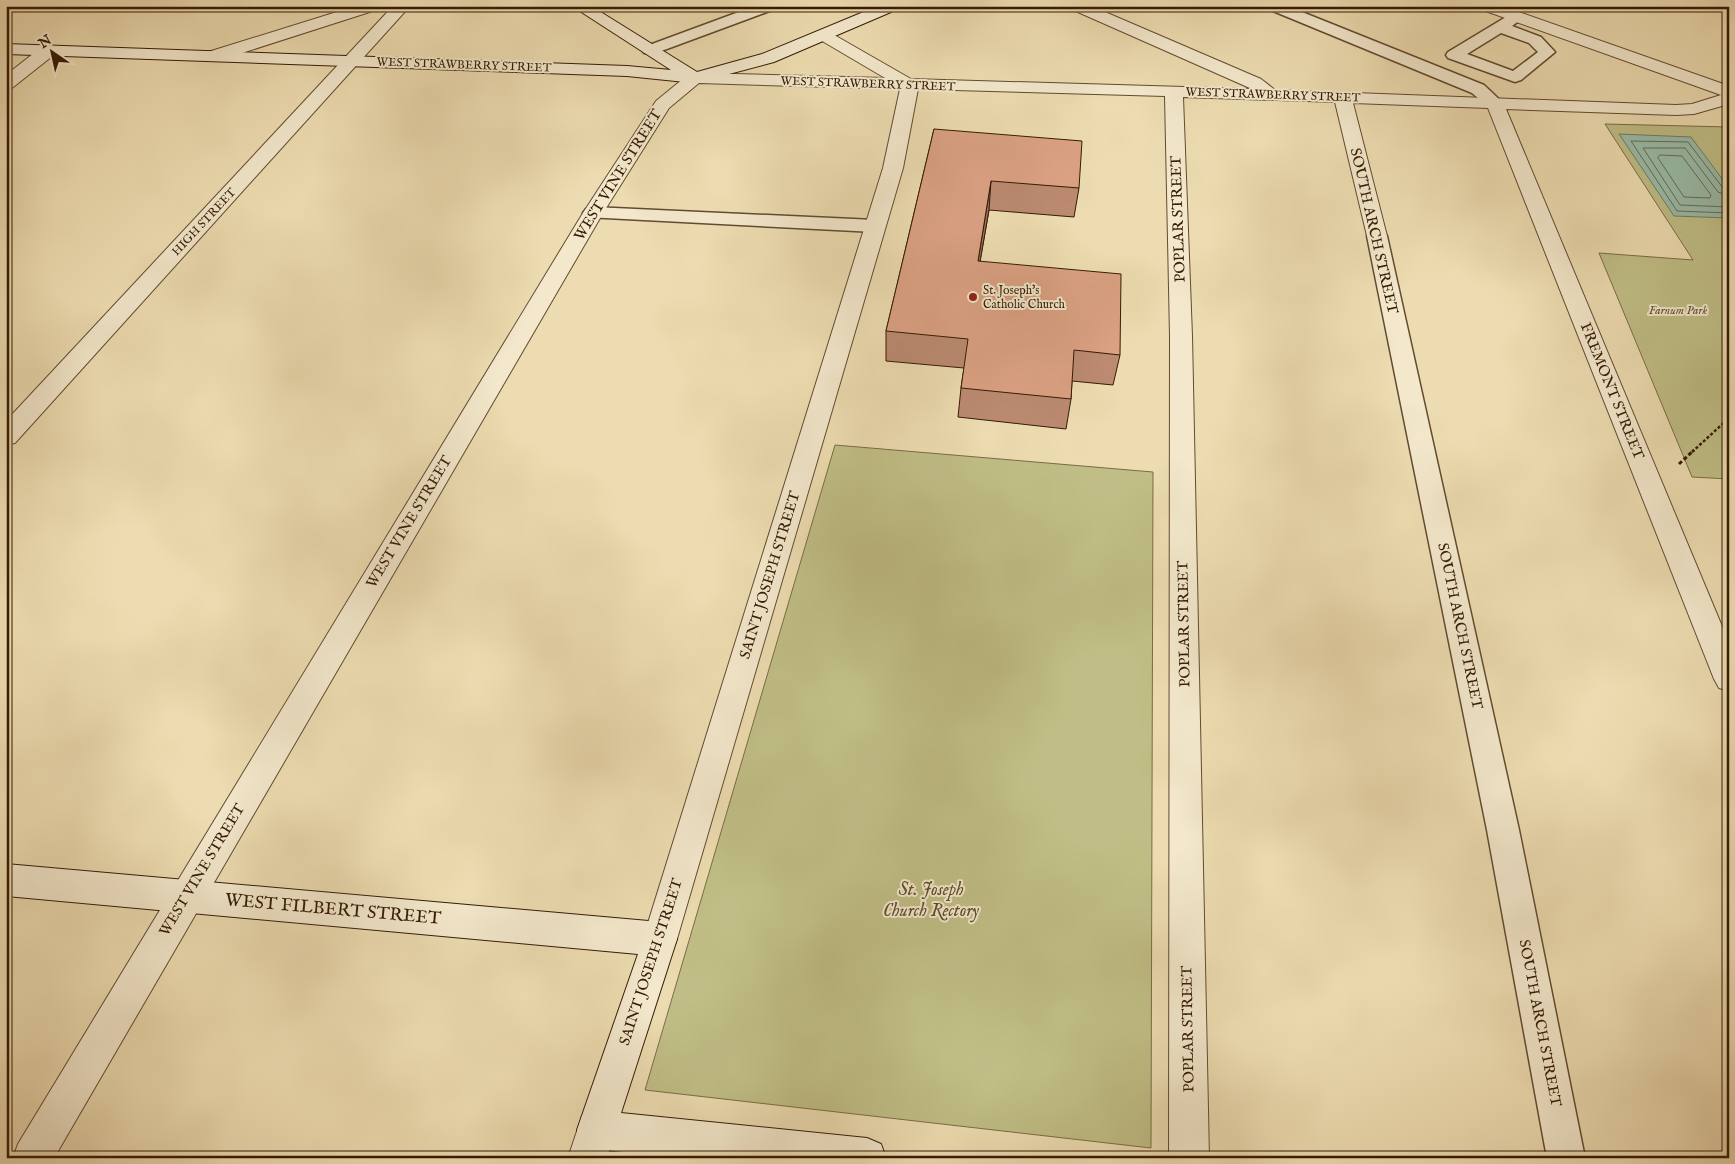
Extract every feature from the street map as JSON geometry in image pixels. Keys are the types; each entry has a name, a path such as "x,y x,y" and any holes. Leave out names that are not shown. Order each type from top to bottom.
{"street":[{"path":"214,56 373,6"},
{"name":"HIGH STREET","path":"6,437 402,6"},
{"path":"580,6 696,78"},
{"name":"WEST VINE STREET","path":"32,1158 185,897 593,213 662,105 696,78 768,58 892,6"},
{"path":"1077,6 1254,84 1267,91 1268,95"},
{"path":"1486,6 1729,92"},
{"path":"823,35 910,85"},
{"name":"WEST STRAWBERRY STREET","path":"6,49 627,71 696,78 1174,91 1676,110 1694,109 1729,98"},
{"path":"6,84 49,50"},
{"name":"SAINT JOSEPH STREET","path":"592,1144 660,939 893,168 910,85"},
{"name":"POPLAR STREET","path":"1174,91 1181,336 1189,1158"},
{"name":"SOUTH ARCH STREET","path":"1343,97 1377,236"},
{"name":"FREMONT STREET","path":"1495,103 1729,679"},
{"name":"WEST FILBERT STREET","path":"6,880 660,939"},
{"path":"592,1144 867,1158"}],"lane":[{"path":"650,50 770,6"},
{"path":"1273,6 1478,89 1495,103"},
{"path":"1498,27 1535,40 1547,52 1515,77 1454,55 1498,27 1516,17"},
{"path":"593,213 875,226"},
{"name":"SOUTH ARCH STREET","path":"1377,236 1501,821 1566,1158"}],"path":[{"path":"1677,466 1729,418"}],"green space":[{"name":"Farnum Park","path":"1605,124 1729,127 1729,479 1692,477 1599,253 1693,260"},
{"name":"St. Joseph Church Rectory","path":"835,445 1153,472 1151,1148 645,1090"}],"water":[{"path":"1619,134 1691,137 1729,188 1729,218 1674,216"}],"building":[{"name":"St. Joseph's Catholic Church","path":"934,129 1082,141 1079,188 991,181 978,261 1121,274 1120,355 1074,350 1071,399 961,388 968,339 886,331"}],"place":[{"name":"St. Joseph's Catholic Church","path":"973,297"}]}
